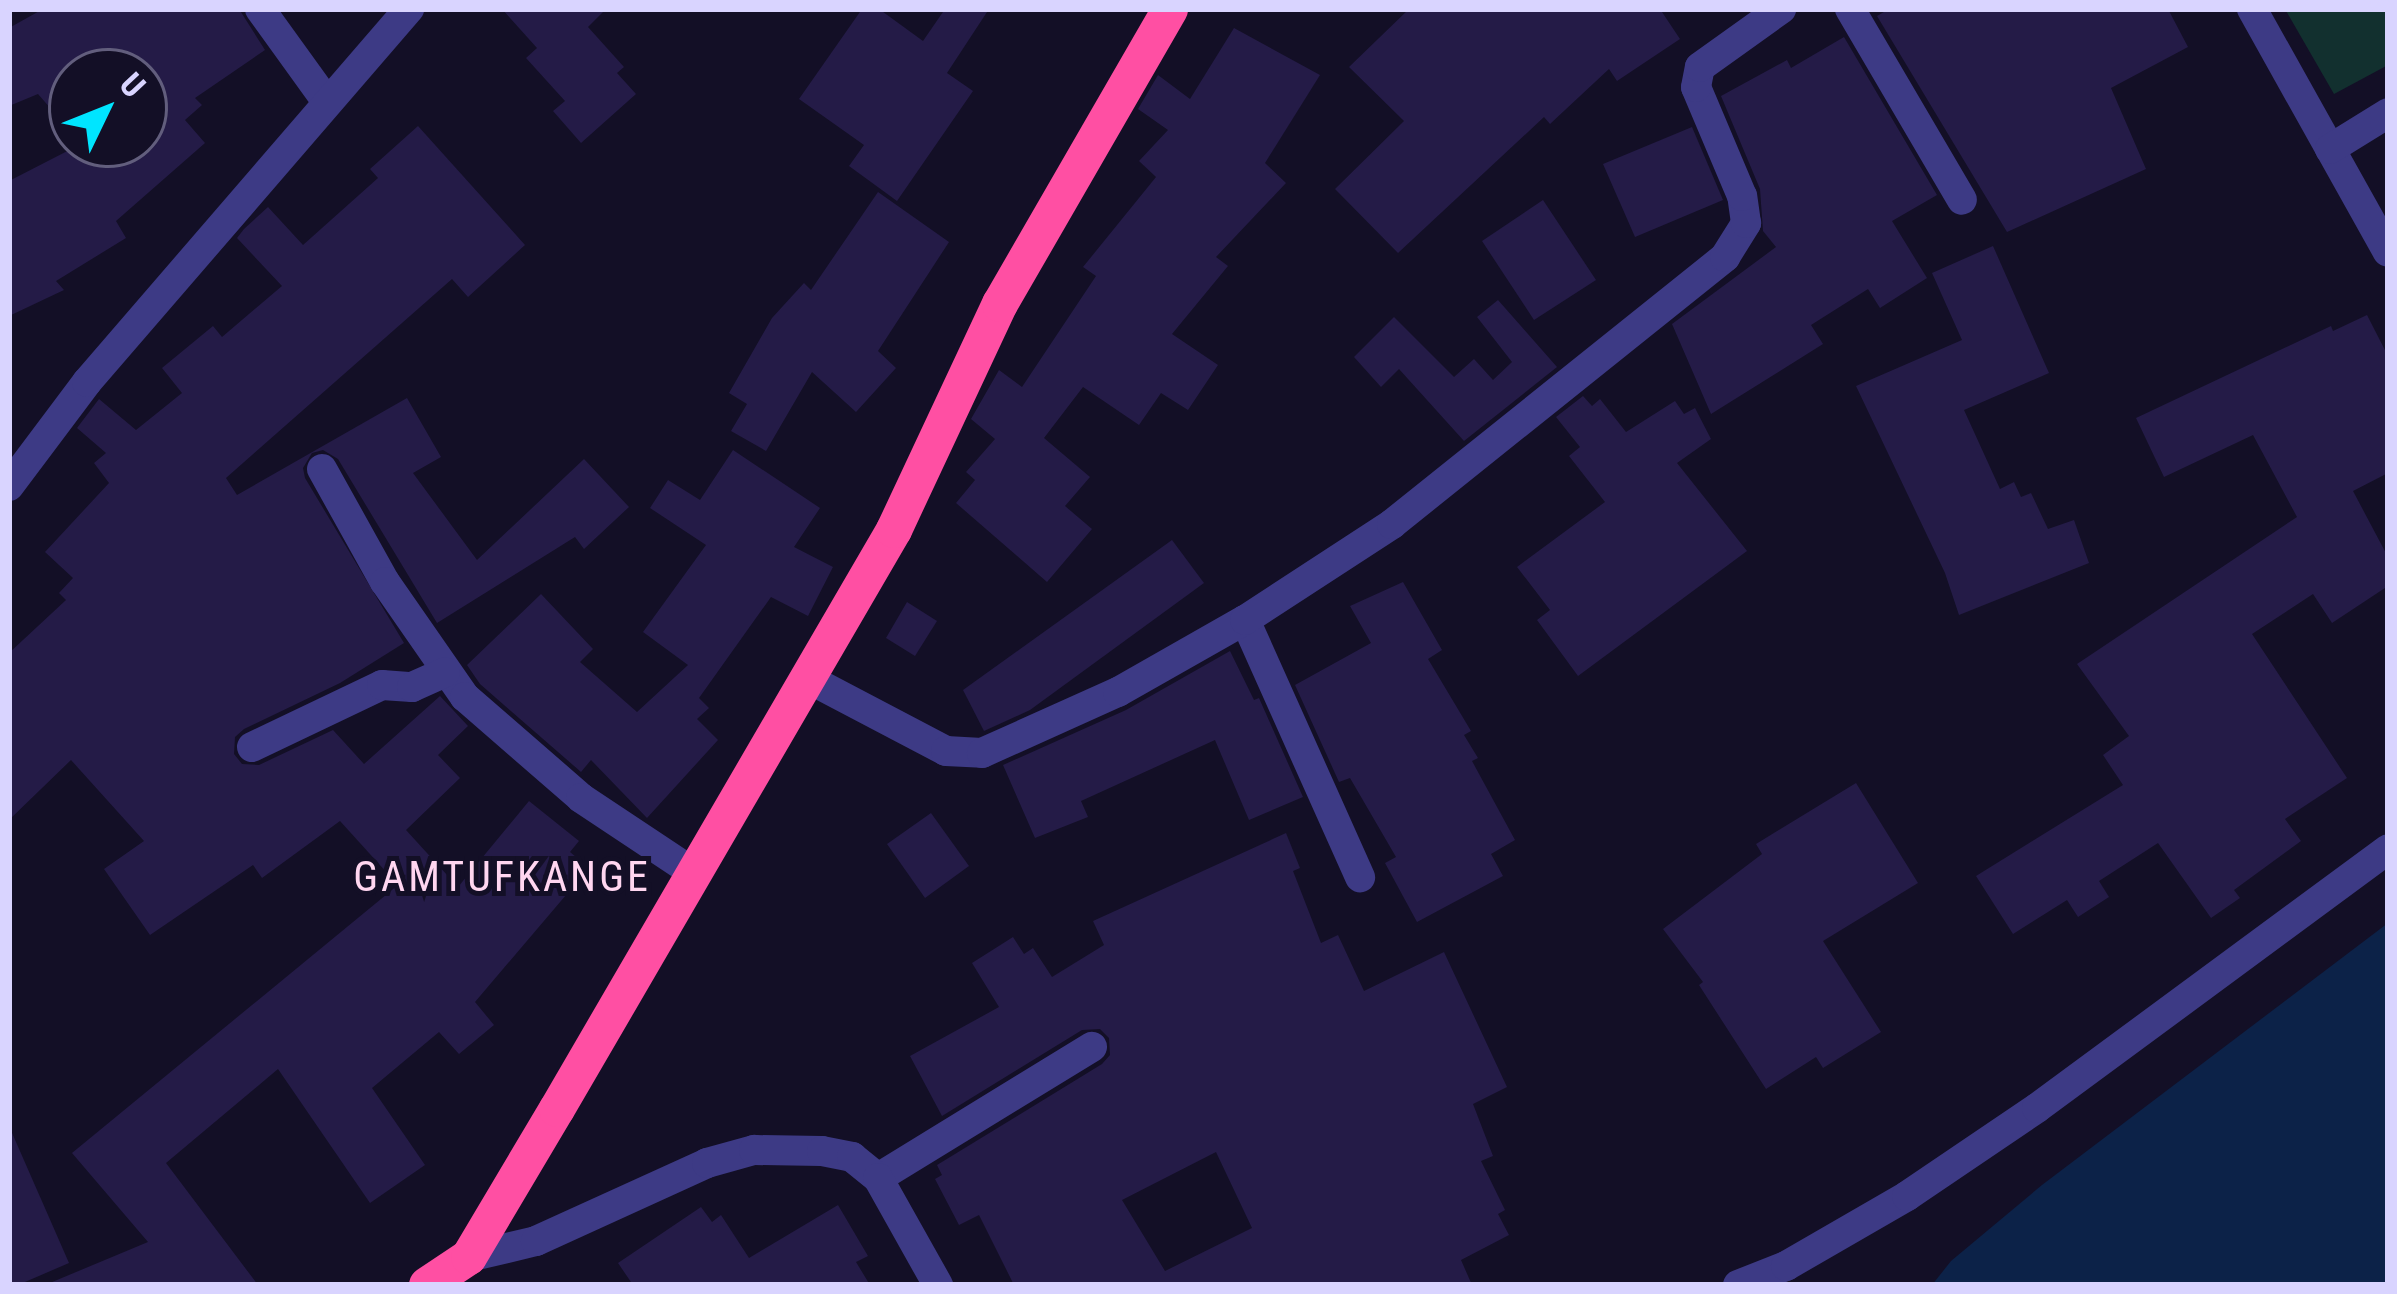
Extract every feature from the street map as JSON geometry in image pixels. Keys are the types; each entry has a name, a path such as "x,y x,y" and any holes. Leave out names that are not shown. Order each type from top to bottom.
{"highway":[{"path":"427,1285 469,1257 894,530 1000,304 1170,9"}],"street":[{"path":"260,9 327,102"},
{"path":"9,486 87,382 410,9"},
{"path":"807,679 946,751 982,753 1118,692 1245,620 1392,524 1725,257 1746,223 1742,196 1696,86 1700,67 1781,9"},
{"path":"1850,9 1962,200"},
{"path":"2252,9 2388,252"},
{"path":"2330,149 2388,113"},
{"path":"322,469 385,583 445,672 521,751 661,855 694,873"},
{"path":"1245,620 1360,877"},
{"path":"252,747 382,685 412,687 445,672"},
{"path":"1738,1285 1786,1266 1907,1196 2037,1108 2388,849"},
{"path":"878,1178 1092,1047"},
{"path":"469,1257 536,1241 707,1163 754,1150 852,1157 878,1178 938,1285"}],"green space":[{"path":"2285,9 2388,9 2388,65 2334,94"}],"water":[{"path":"2388,923 2388,1285 1932,1285 1951,1261 2042,1185"}],"building":[{"path":"43,9 239,9 265,50 195,98 202,105 185,120 205,143 116,221 126,238 56,281 64,290 9,316 9,181 48,161 48,168 168,168 168,48 48,48 48,105 38,94 9,106 9,28"},
{"path":"502,9 606,9 588,27 624,67 617,73 636,94 581,143 553,111 565,101 526,58 537,48"},
{"path":"862,9 879,9 923,41 945,9 989,9 947,73 973,91 897,201 849,166 864,145 799,99"},
{"path":"1409,9 1660,9 1680,39 1617,81 1609,69 1550,124 1544,117 1398,253 1335,189 1404,121 1349,67"},
{"path":"1889,9 2168,9 2188,47 2111,88 2146,169 2007,232 1877,16"},
{"path":"1234,28 1320,75 1265,163 1286,183 1216,257 1228,266 1172,334 1218,365 1188,410 1161,393 1139,425 1083,387 1044,438 1090,477 1065,506 1092,529 1047,582 956,503 975,480 966,472 995,439 971,419 999,370 1022,387 1096,276 1083,267 1156,177 1139,161 1168,130 1138,109 1158,75 1190,99"},
{"path":"1844,37 1937,195 1892,221 1927,278 1880,308 1868,289 1811,325 1823,344 1711,414 1672,324 1776,247 1763,231 1760,189 1721,96 1787,60 1791,68"},
{"path":"418,126 525,245 468,297 452,279 226,478 237,495 407,398 441,457 413,473 477,560 584,459 629,507 584,549 575,537 437,623 338,459 323,450 312,453 303,468 305,478 404,643 340,683 244,729 235,737 234,754 242,764 259,765 333,730 364,764 440,696 468,726 438,755 460,778 406,830 458,887 529,801 579,841 570,852 589,868 475,1002 494,1025 459,1054 439,1032 372,1088 425,1165 370,1203 278,1069 166,1163 258,1285 45,1285 148,1242 72,1153 398,885 340,821 262,878 253,865 150,935 104,869 144,841 71,760 9,820 9,653 66,600 59,593 73,578 45,552 109,483 94,463 106,453 77,428 99,399 136,430 182,393 162,368 213,326 222,337 282,286 237,238 244,229 268,207 303,245 378,178 370,169"},
{"path":"1692,127 1723,200 1635,237 1603,164"},
{"path":"878,192 949,242 878,351 896,368 856,412 812,372 766,451 731,431 747,404 729,393 772,318 804,283 811,290"},
{"path":"1543,200 1596,280 1534,320 1482,241"},
{"path":"1993,246 2049,373 1964,410 2000,489 2014,482 2021,497 2031,493 2048,529 2074,520 2089,563 1959,615 1945,573 1856,386 1962,340 1932,273"},
{"path":"1498,300 1557,367 1464,441 1399,369 1381,387 1354,357 1394,317 1454,377 1474,359 1493,380 1512,362 1477,317"},
{"path":"2367,315 2388,356 2388,473 2353,491 2388,557 2388,586 2332,623 2313,594 2252,634 2347,778 2285,819 2301,841 2234,890 2240,898 2211,918 2158,843 2099,881 2109,897 2078,917 2067,900 2013,934 1976,876 2123,785 2103,755 2129,736 2077,664 2297,517 2253,435 2164,477 2136,418 2331,326 2333,331"},
{"path":"1583,396 1592,406 1600,399 1626,432 1675,401 1684,414 1695,408 1711,439 1677,463 1747,551 1578,676 1537,620 1550,610 1517,567 1605,502 1569,456 1580,447 1556,417"},
{"path":"733,450 820,508 794,547 833,567 808,616 771,597 699,698 709,708 697,719 718,740 647,818 591,760 581,772 480,684 467,665 541,594 593,649 580,662 637,712 688,665 643,632 706,545 650,508 668,480 700,500"},
{"path":"1172,540 1204,583 1030,710 984,731 963,690"},
{"path":"1403,582 1442,650 1428,659 1471,731 1464,735 1478,758 1472,761 1515,840 1491,854 1503,876 1417,922 1385,863 1396,857 1350,778 1339,782 1295,685 1371,643 1350,606"},
{"path":"907,602 937,621 915,656 886,638"},
{"path":"1230,651 1254,700 1259,698 1303,797 1249,820 1215,740 1081,801 1088,817 1035,838 1003,765 1126,710"},
{"path":"1856,783 1918,883 1823,941 1881,1032 1823,1068 1816,1057 1766,1089 1699,985 1703,982 1663,929 1762,854 1756,844"},
{"path":"931,813 969,866 925,898 887,844"},
{"path":"1286,833 1300,868 1293,871 1321,943 1338,935 1364,991 1444,952 1507,1087 1473,1104 1493,1156 1481,1161 1505,1210 1498,1214 1509,1235 1461,1260 1472,1285 1014,1285 979,1215 959,1225 935,1179 942,1175 937,1165 1102,1064 1110,1055 1109,1038 1100,1029 1082,1030 942,1116 910,1056 999,1007 972,963 1013,937 1024,954 1033,948 1052,977 1104,945 1093,921","holes":["1216,1152 1252,1228 1165,1271 1122,1200"]},
{"path":"9,1126 69,1263 18,1285 9,1285"},
{"path":"838,1205 868,1256 856,1262 870,1285 633,1285 618,1263 701,1207 712,1222 721,1215 749,1258"}],"district":[{"name":"GAMTUFKANGE","path":"502,877"}]}
